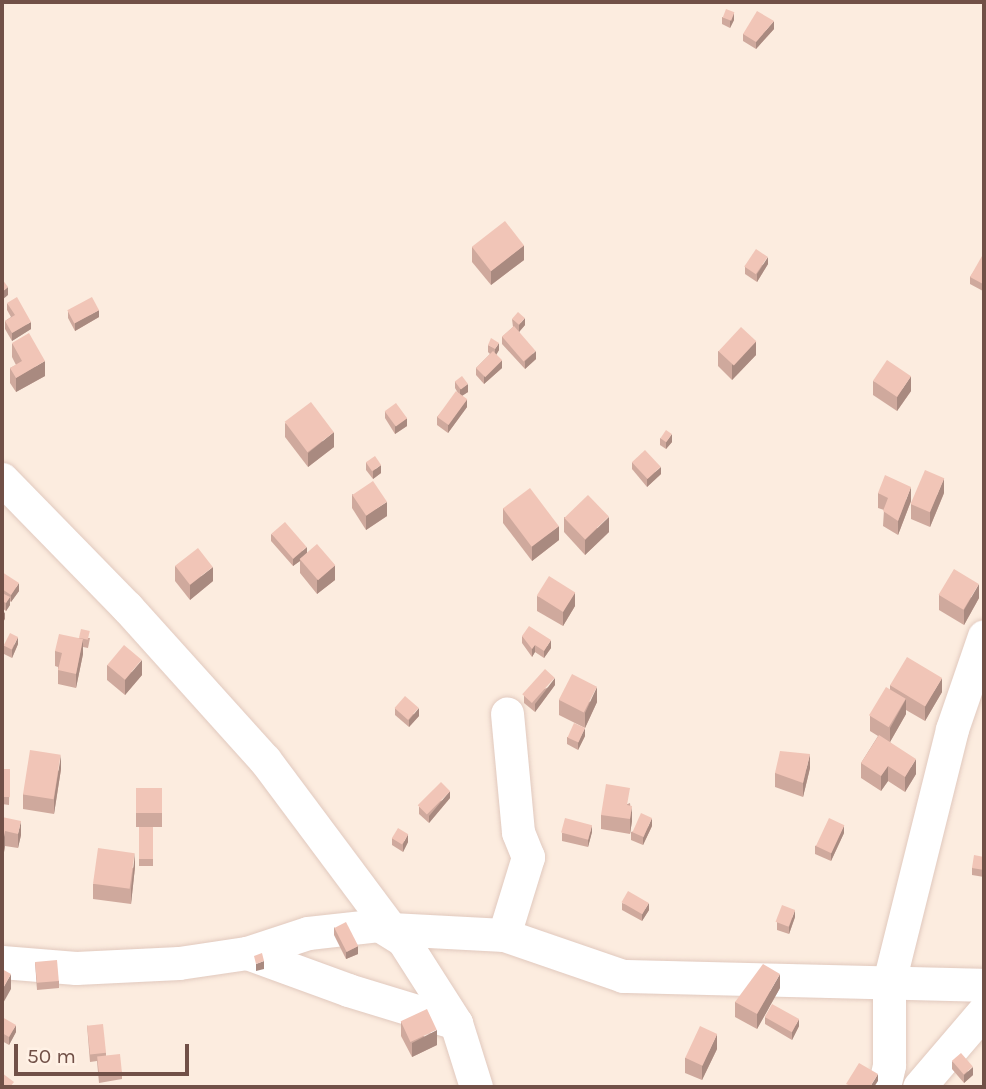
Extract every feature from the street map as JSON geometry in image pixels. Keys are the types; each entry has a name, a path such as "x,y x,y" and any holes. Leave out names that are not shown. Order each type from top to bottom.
{"street":[{"path":"2,480 127,607 265,760 391,929 456,1023 476,1087"},
{"path":"884,1087 889,1065 889,982 953,729 984,636"},
{"path":"504,935 528,857 518,832 507,714"},
{"path":"2,962 76,968 247,953 308,933 379,925 391,929 504,935 623,976 984,985"},
{"path":"247,953 456,1023"},
{"path":"929,1083 984,1012"}],"building":[{"path":"726,9 734,12 731,21 723,17"},
{"path":"757,11 774,21 756,42 743,34"},
{"path":"505,221 524,245 491,271 472,247"},
{"path":"756,249 768,257 756,274 744,266"},
{"path":"982,256 984,257 983,284 970,277"},
{"path":"2,279 8,287 2,292"},
{"path":"17,297 31,322 12,333 5,321 15,315 7,303"},
{"path":"92,297 99,310 74,323 67,310"},
{"path":"518,312 525,318 519,325 512,319"},
{"path":"514,326 536,351 524,361 502,336"},
{"path":"741,327 756,341 734,365 718,351"},
{"path":"29,333 45,361 16,378 10,368 22,361 12,343"},
{"path":"491,338 499,343 495,349 488,345"},
{"path":"493,351 502,360 485,377 476,368"},
{"path":"887,360 911,376 897,397 873,381"},
{"path":"462,376 468,384 461,389 455,381"},
{"path":"456,391 467,399 449,425 437,417"},
{"path":"311,402 334,432 308,452 285,422"},
{"path":"396,403 407,418 396,427 385,411"},
{"path":"666,430 672,434 666,442 660,438"},
{"path":"645,450 661,467 648,479 632,462"},
{"path":"375,456 381,465 372,471 366,462"},
{"path":"925,470 944,478 930,512 911,504"},
{"path":"885,475 911,487 898,521 883,511 888,498 878,493"},
{"path":"373,481 387,502 366,516 352,495"},
{"path":"530,488 559,526 532,547 503,508"},
{"path":"588,495 609,517 585,540 564,518"},
{"path":"285,522 307,547 293,559 271,534"},
{"path":"317,544 335,565 318,580 300,559"},
{"path":"198,548 213,567 190,585 175,566"},
{"path":"954,569 979,584 963,610 939,595"},
{"path":"2,572 19,583 11,595 2,589"},
{"path":"549,576 575,592 563,612 537,596"},
{"path":"4,594 10,597 6,603 2,601"},
{"path":"529,626 551,640 544,651 535,645 532,649 522,636"},
{"path":"81,629 90,631 88,640 79,638"},
{"path":"10,633 18,637 12,650 4,645"},
{"path":"59,634 83,639 76,674 58,670 62,653 55,651"},
{"path":"124,645 142,660 125,680 107,665"},
{"path":"907,657 942,678 925,706 890,685"},
{"path":"545,669 555,678 532,703 522,694"},
{"path":"572,674 597,687 584,713 559,700"},
{"path":"886,687 906,699 889,727 869,715"},
{"path":"405,696 419,708 408,720 395,708"},
{"path":"574,723 585,728 578,742 567,738"},
{"path":"879,735 916,759 905,777 888,766 881,776 861,763"},
{"path":"30,750 61,755 54,799 23,794"},
{"path":"780,751 810,754 803,783 775,773"},
{"path":"2,769 10,769 10,797 2,797"},
{"path":"441,782 450,791 427,815 418,805"},
{"path":"606,784 630,788 627,805 632,806 630,819 601,815"},
{"path":"136,788 162,788 162,813 136,813"},
{"path":"641,813 652,818 643,837 632,832"},
{"path":"2,817 21,821 18,834 5,831 3,843 2,843"},
{"path":"565,818 592,825 588,840 561,832"},
{"path":"829,818 844,825 831,853 816,846"},
{"path":"139,827 153,827 153,859 139,859"},
{"path":"398,828 408,834 402,844 392,838"},
{"path":"98,848 135,853 130,889 93,884"},
{"path":"974,855 984,857 984,870 972,868"},
{"path":"628,891 649,903 642,914 622,902"},
{"path":"782,905 795,910 789,927 776,922"},
{"path":"346,922 358,946 347,952 334,928"},
{"path":"262,953 264,961 256,964 254,956"},
{"path":"57,960 59,981 37,983 35,962"},
{"path":"763,964 780,974 757,1014 735,1002"},
{"path":"2,969 11,974 2,990"},
{"path":"772,1004 799,1019 792,1032 765,1017"},
{"path":"427,1009 437,1030 410,1042 401,1021"},
{"path":"2,1017 16,1025 9,1037 2,1033"},
{"path":"103,1024 106,1053 90,1055 87,1026"},
{"path":"700,1026 717,1034 702,1066 685,1058"},
{"path":"961,1053 973,1067 964,1074 952,1061"},
{"path":"120,1054 122,1072 99,1074 97,1056"},
{"path":"859,1063 878,1074 870,1087 853,1087 846,1084"},
{"path":"2,1073 14,1082 10,1087 2,1087"}]}
